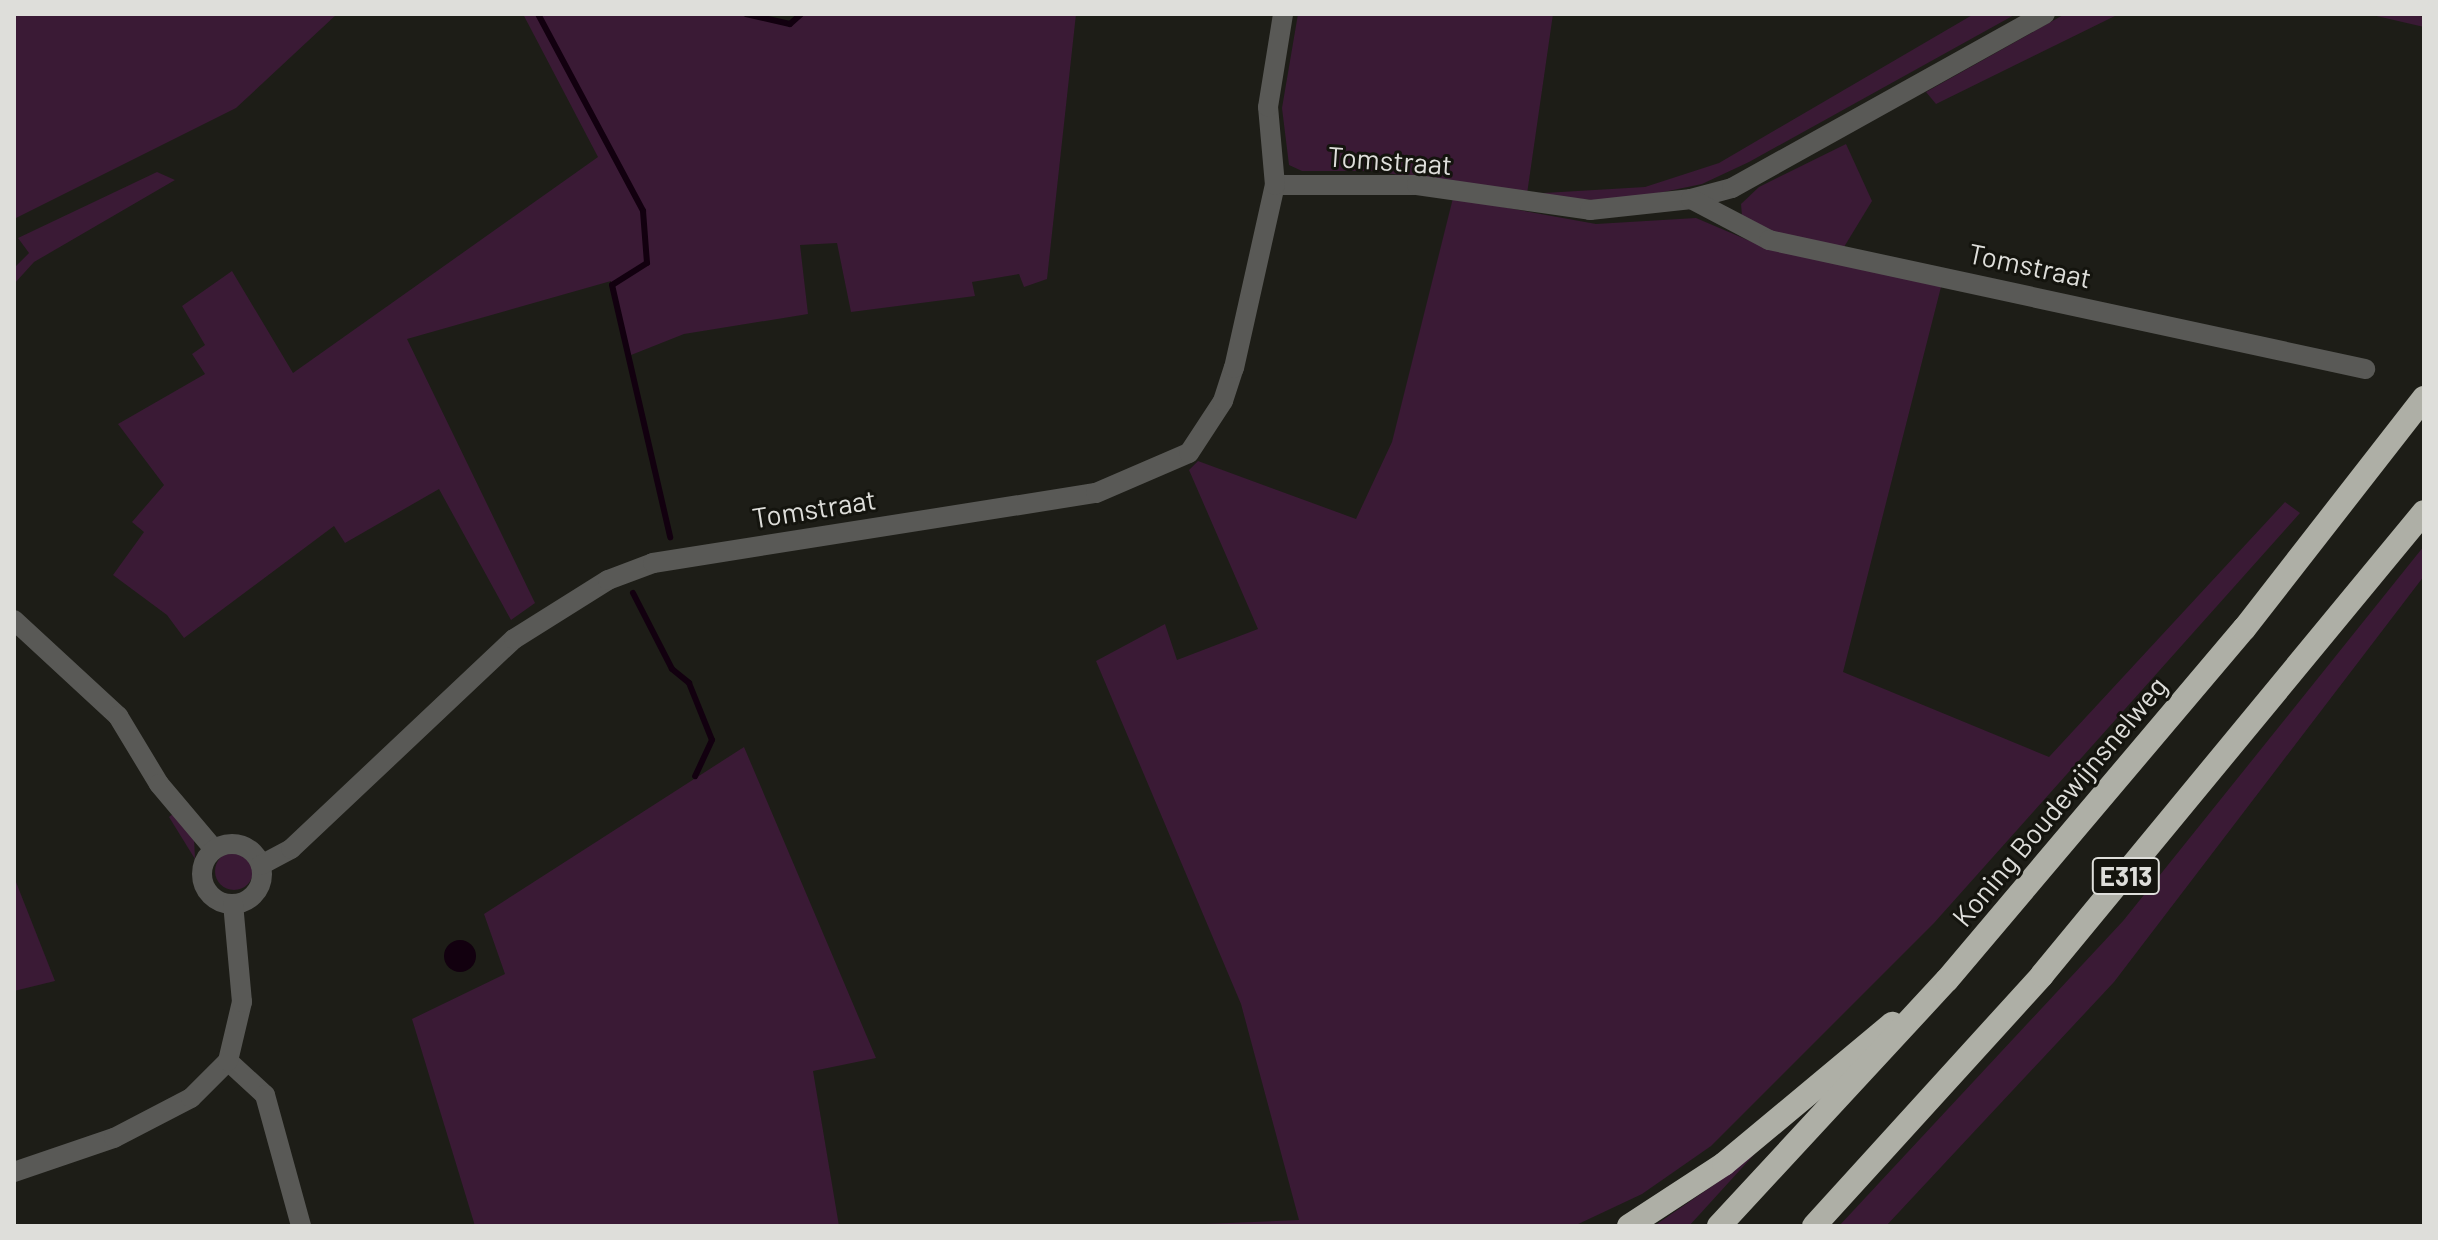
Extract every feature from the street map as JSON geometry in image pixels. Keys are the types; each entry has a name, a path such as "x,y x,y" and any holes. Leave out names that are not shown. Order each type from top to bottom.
{"highway":[{"name":"Koning Boudewijnsnelweg","path":"1719,1226 1947,980 2244,629 2424,398"},
{"name":"E313","path":"1814,1226 2052,963 2424,512"},
{"path":"1629,1226 1724,1164 1947,980"}],"street":[{"name":"Tomstraat","path":"261,865 291,849 514,639 608,580 653,563 1096,493 1189,453 1223,401 1234,368 1275,185 1268,107 1283,14"},
{"name":"Tomstraat","path":"1275,185 1417,185 1590,210 1691,199 1732,188 2045,14"},
{"name":"Tomstraat","path":"1691,199 1769,240 2365,369"},
{"path":"14,620 118,716 159,784 214,849"},
{"path":"239,844 261,865 256,892 233,904 205,886 205,862 214,849 239,844"},
{"path":"14,1172 114,1138 191,1098 228,1061 242,1002 233,904"},
{"path":"228,1061 265,1095 301,1226"}],"shaded area":[{"path":"14,14 337,14 236,108 14,219"},
{"path":"523,14 756,14 793,24 800,14 1076,14 1047,279 1024,287 1019,274 972,282 975,296 851,312 837,243 800,245 808,314 684,334 626,357 611,281 407,339 535,603 511,620 439,489 345,543 334,526 184,638 167,615 113,575 144,532 132,522 164,485 118,424 205,374 192,354 205,345 182,306 232,271 293,373 598,157"},
{"path":"1298,14 1553,14 1527,194 1373,171 1302,171 1289,165 1282,108"},
{"path":"1974,14 2016,14 1749,162 1702,184 1615,202 1527,194 1645,187 1719,163"},
{"path":"2065,14 2119,14 1936,104 1926,92"},
{"path":"2368,14 2424,17 2424,27"},
{"path":"1846,144 1872,201 1844,247 1780,235 1742,216 1741,204 1759,187"},
{"path":"157,172 175,180 34,262 14,284 14,268 29,253 18,238"},
{"path":"1453,198 1596,224 1696,218 1764,247 1942,283 1843,672 2049,757 2285,502 2300,513 1934,923 1711,1146 1642,1194 1574,1226 1155,1226 1299,1220 1241,1004 1096,661 1165,624 1177,660 1258,629 1189,470 1198,461 1356,519 1392,442"},
{"path":"2424,546 2424,576 2114,982 1886,1226 1839,1226 2123,921"},
{"path":"744,747 876,1058 813,1071 839,1226 475,1226 412,1019 505,974 484,914"},
{"path":"173,814 194,838 195,859 169,817"},
{"path":"234,852 247,858 253,871 247,884 234,890 221,884 215,871 221,858"},
{"path":"14,877 55,981 14,991"},
{"path":"460,940 471,945 476,956 471,967 460,972 449,967 444,956 449,945"},
{"path":"1771,1136 1689,1226 1654,1226 1721,1180"}],"waterway":[{"path":"538,14 643,211 647,263 612,285 670,537"},
{"path":"746,14 790,24 801,14"},
{"path":"633,593 672,669 689,683 712,740 695,776"}]}
